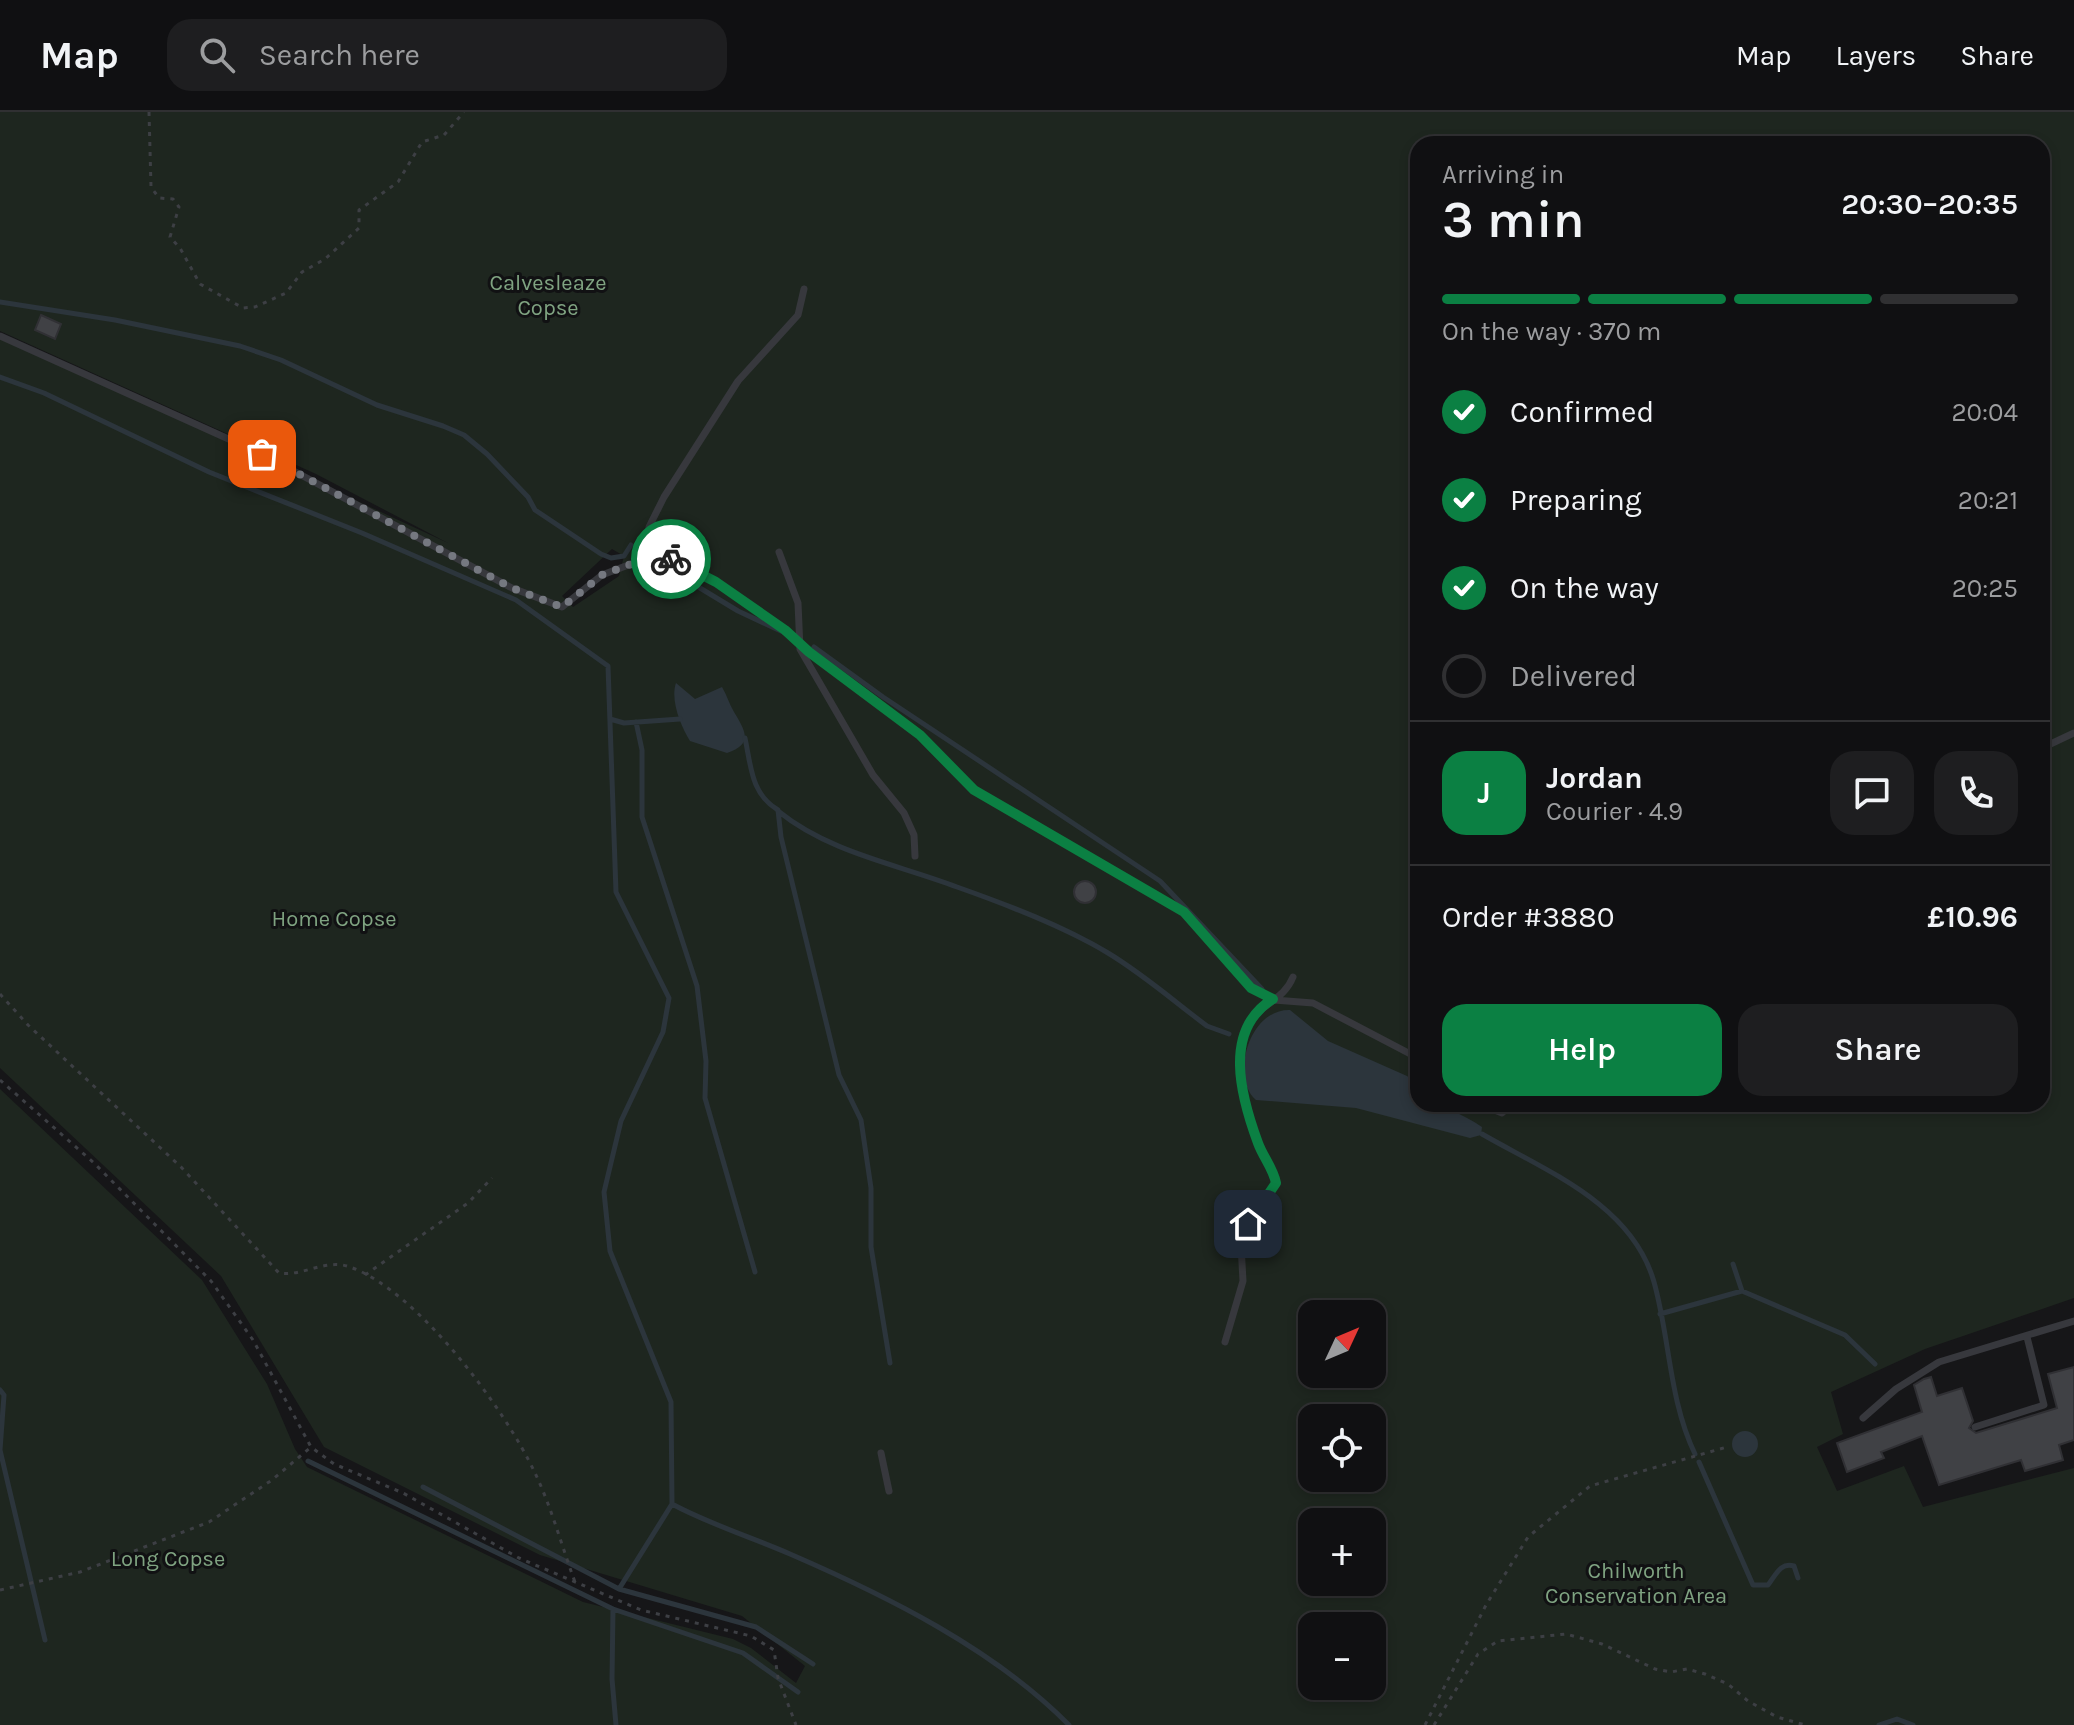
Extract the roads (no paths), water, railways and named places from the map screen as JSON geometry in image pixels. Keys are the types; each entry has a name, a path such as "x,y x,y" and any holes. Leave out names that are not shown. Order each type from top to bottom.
{"lane":[{"path":"647,552 649,527 664,497 738,381 798,315 804,289"},
{"path":"0,336 262,454 512,588 562,607 602,575 631,564 647,552 665,555 716,582 920,735 974,790 1184,912 1251,988 1273,999 1313,1003 1410,1054"},
{"path":"779,552 798,603 799,643 865,763 904,813 914,835 915,856"},
{"path":"2050,744 2074,733"},
{"path":"1225,1342 1243,1281 1241,1245 1256,1208 1266,1200 1276,1183 1257,1141 1238,1065 1245,1032 1253,1017 1273,999 1285,994 1293,977"},
{"path":"1863,1418 1896,1389 1939,1362 2074,1321"},
{"path":"1975,1427 2044,1405 2027,1337"},
{"path":"881,1453 889,1491"}],"waterway":[{"path":"0,302 115,320 240,346 281,360 377,405 464,435 528,497 535,510 601,554 611,558 624,556 631,545"},
{"path":"0,377 44,393 209,472 362,533 516,600 608,666 616,892 669,998 663,1032 621,1121 604,1192 610,1251 671,1402 672,1504 619,1589"},
{"path":"657,562 738,611 783,632"},
{"path":"814,647 883,697 1160,881 1262,989"},
{"path":"610,719 624,723 680,719"},
{"path":"636,722 642,750 642,817 697,986 706,1061 705,1098 755,1272"},
{"path":"745,738 757,788 778,810 781,837 839,1075 861,1120 871,1188 871,1247 890,1363"},
{"path":"778,811 819,837 842,847 996,901 1073,934 1134,970 1207,1026 1229,1034"},
{"path":"1482,1134 1584,1193 1627,1231 1643,1255 1654,1282 1680,1412 1695,1454"},
{"path":"1733,1264 1742,1291"},
{"path":"1660,1314 1742,1291 1845,1335 1875,1364"},
{"path":"0,1390 4,1395 0,1450 45,1640"},
{"path":"308,1461 613,1609 743,1653 798,1692"},
{"path":"1699,1462 1753,1585 1768,1585 1779,1570 1789,1565 1794,1566 1798,1578"},
{"path":"423,1487 619,1589 756,1627 813,1664"},
{"path":"672,1504 827,1570 938,1627 1007,1672 1069,1725"},
{"path":"613,1609 612,1679 616,1725"},
{"path":"1879,1725 1897,1719 1913,1725"}],"park label":[{"name":"Calvesleaze Copse","path":"548,294"},
{"name":"Home Copse","path":"334,918"},
{"name":"Long Copse","path":"168,1558"},
{"name":"Chilworth Conservation Area","path":"1636,1582"}]}
